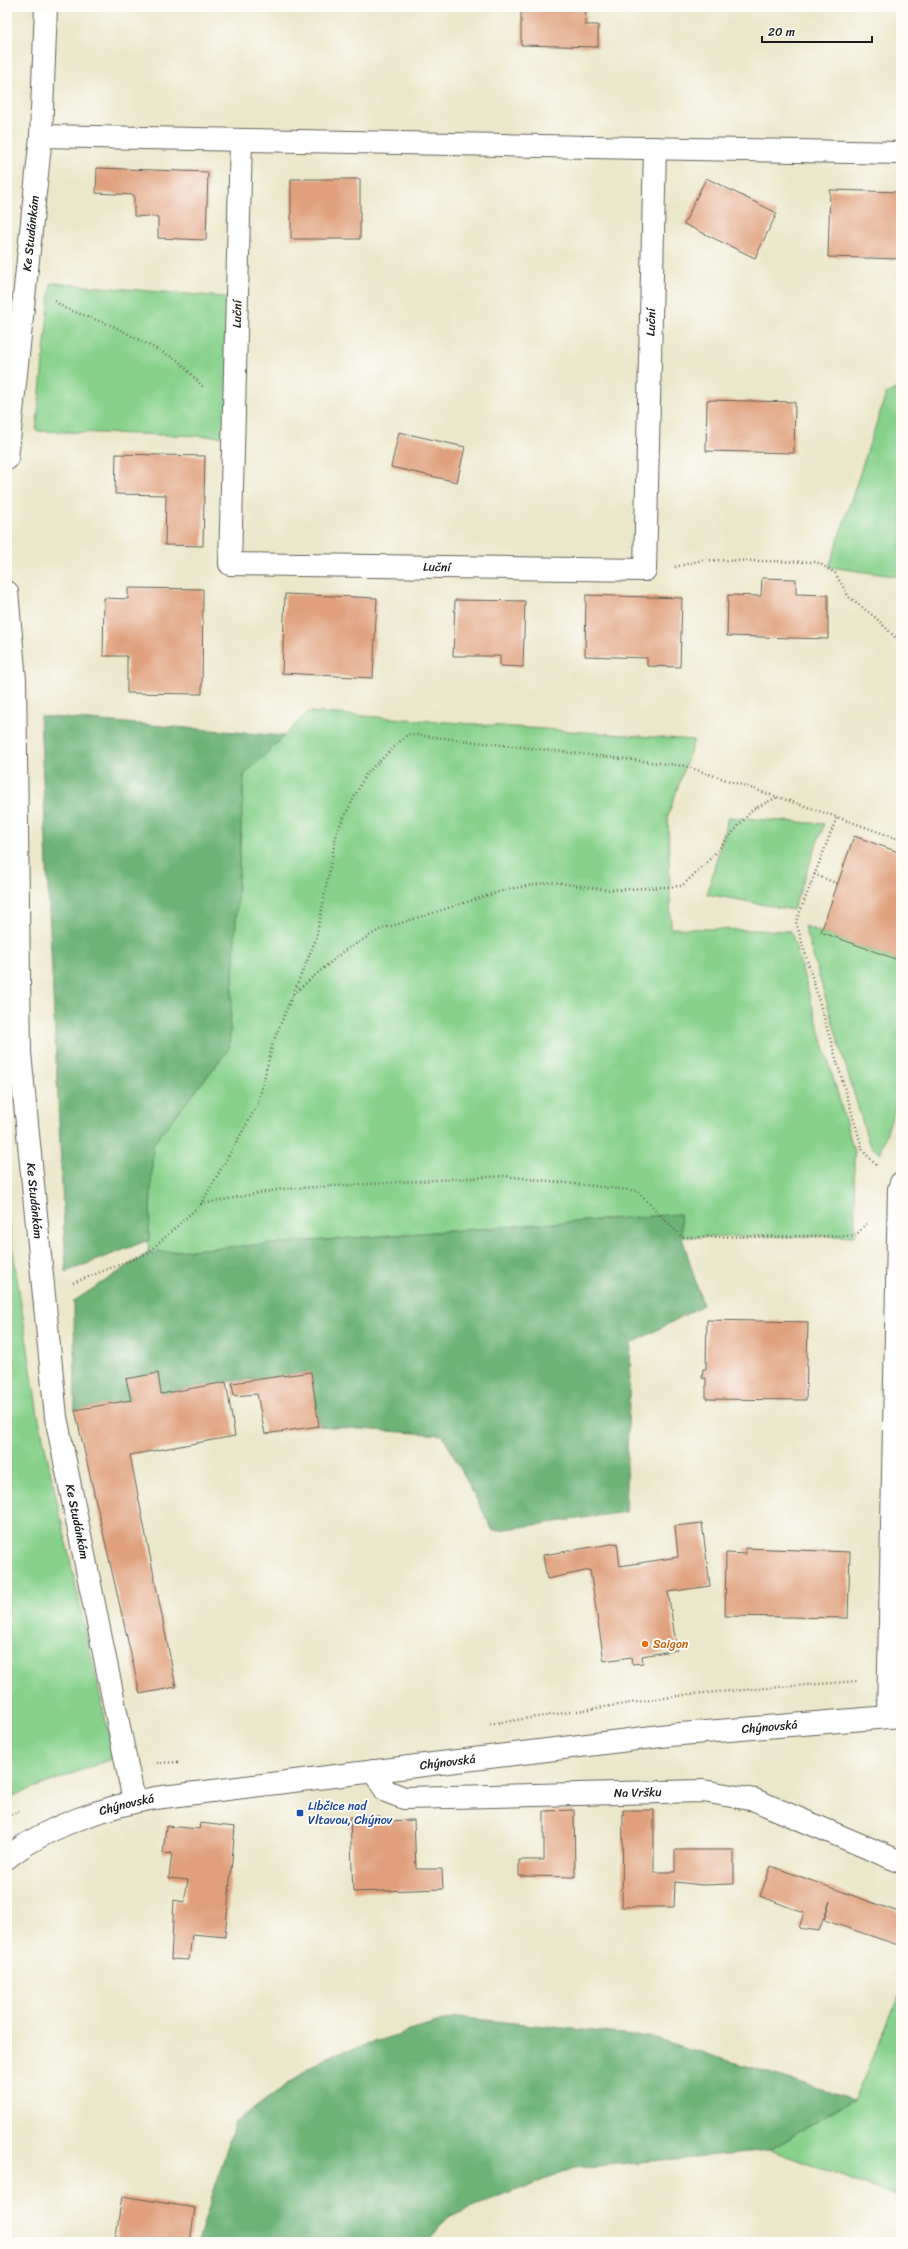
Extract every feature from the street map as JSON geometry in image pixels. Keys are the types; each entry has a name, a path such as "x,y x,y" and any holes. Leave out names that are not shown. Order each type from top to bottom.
{"street":[{"name":"Ke Studánkám","path":"7,459 41,136 46,7"},
{"path":"41,136 901,153"},
{"name":"Luční","path":"241,140 230,564 645,570 655,148"},
{"name":"Ke Studánkám","path":"7,592 15,680 20,1053 56,1417 134,1801"},
{"path":"895,1716 900,1186"},
{"name":"Chýnovská","path":"7,1858 65,1825 134,1801 669,1736 895,1716"},
{"name":"Na Vršku","path":"373,1771 386,1791 404,1798 703,1791 755,1800 901,1862"}],"path":[{"path":"26,283 64,308 113,326 178,362 234,420"},
{"path":"645,570 664,570 702,560 817,562 834,573 849,597 876,618 900,642"},
{"path":"44,1295 148,1253 201,1204 258,1104 272,1042 316,939 337,831 366,774 408,734 685,766 901,840"},
{"path":"293,994 344,951 379,930 508,889 552,882 609,890 682,886 710,859 753,809 778,797"},
{"path":"201,1204 282,1189 504,1176 637,1191 682,1237 855,1236 900,1186 863,1151 796,922 837,817"},
{"path":"814,874 838,884"}],"green space":[{"path":"51,283 237,298 234,437 36,431"},
{"path":"901,386 901,577 829,567 886,394"},
{"path":"308,712 694,740 668,816 671,928 791,931 854,1151 855,1236 682,1237 680,1214 148,1253 153,1144 229,1049 244,775"},
{"path":"40,716 284,736 244,775 229,1049 153,1144 149,1240 66,1272"},
{"path":"728,817 824,824 793,910 707,894"},
{"path":"804,926 901,961 901,1092 879,1154 869,1144"},
{"path":"7,1212 38,1415 114,1758 7,1798"},
{"path":"680,1214 682,1237 703,1305 631,1344 625,1512 493,1531 443,1435 319,1426 311,1372 226,1382 161,1394 127,1379 131,1400 75,1410 74,1301 148,1253"},
{"path":"901,1992 901,2198 770,2150 854,2099"},
{"path":"456,2017 651,2037 854,2099 770,2150 575,2168 449,2216 427,2242 198,2242 235,2122 327,2056"}],"building":[{"path":"521,7 586,7 585,25 598,25 598,47 521,45"},
{"path":"97,168 208,172 206,240 158,238 158,217 134,216 134,195 96,193"},
{"path":"706,178 777,213 755,258 684,224"},
{"path":"291,179 360,179 360,239 291,239"},
{"path":"830,190 901,192 901,259 828,257"},
{"path":"707,400 795,402 794,453 706,451"},
{"path":"399,432 465,447 457,482 391,467"},
{"path":"116,454 205,456 203,546 165,545 166,495 115,494"},
{"path":"762,578 796,579 796,594 828,595 828,639 727,636 728,595 761,596"},
{"path":"128,588 203,589 202,694 127,693 127,656 103,656 104,598 128,599"},
{"path":"285,594 377,598 373,678 282,673"},
{"path":"586,595 682,598 680,667 647,666 647,658 585,656"},
{"path":"455,600 525,601 523,667 500,666 500,656 453,656"},
{"path":"854,836 901,853 901,961 821,932"},
{"path":"707,1320 808,1322 806,1400 706,1399 706,1378 702,1378 703,1369 706,1369"},
{"path":"311,1372 319,1426 265,1434 257,1394 234,1396 232,1383"},
{"path":"158,1373 161,1394 226,1382 235,1436 130,1455 176,1687 140,1694 75,1410 131,1400 126,1379"},
{"path":"702,1523 710,1586 668,1592 677,1650 642,1656 643,1663 632,1664 631,1657 604,1661 590,1570 547,1579 543,1555 617,1543 620,1566 678,1557 675,1526"},
{"path":"745,1548 850,1552 848,1618 725,1616 726,1553 746,1554"},
{"path":"574,1810 575,1877 519,1876 519,1860 544,1860 544,1811"},
{"path":"623,1810 654,1810 654,1872 675,1872 675,1850 734,1850 734,1884 702,1885 675,1882 674,1907 622,1907"},
{"path":"380,1816 380,1821 414,1820 416,1869 442,1869 443,1889 353,1892 350,1817"},
{"path":"200,1823 235,1827 225,1937 192,1934 189,1960 171,1959 174,1900 184,1902 188,1880 169,1878 172,1853 163,1854 166,1826 199,1829"},
{"path":"771,1866 901,1913 901,1946 824,1920 830,1901 819,1931 799,1928 804,1913 760,1896"},
{"path":"122,2196 195,2208 190,2242 115,2242"}],"place":[{"name":"Saigon","path":"645,1644"},
{"name":"Libčice nad Vltavou, Chýnov","path":"300,1813"}]}
